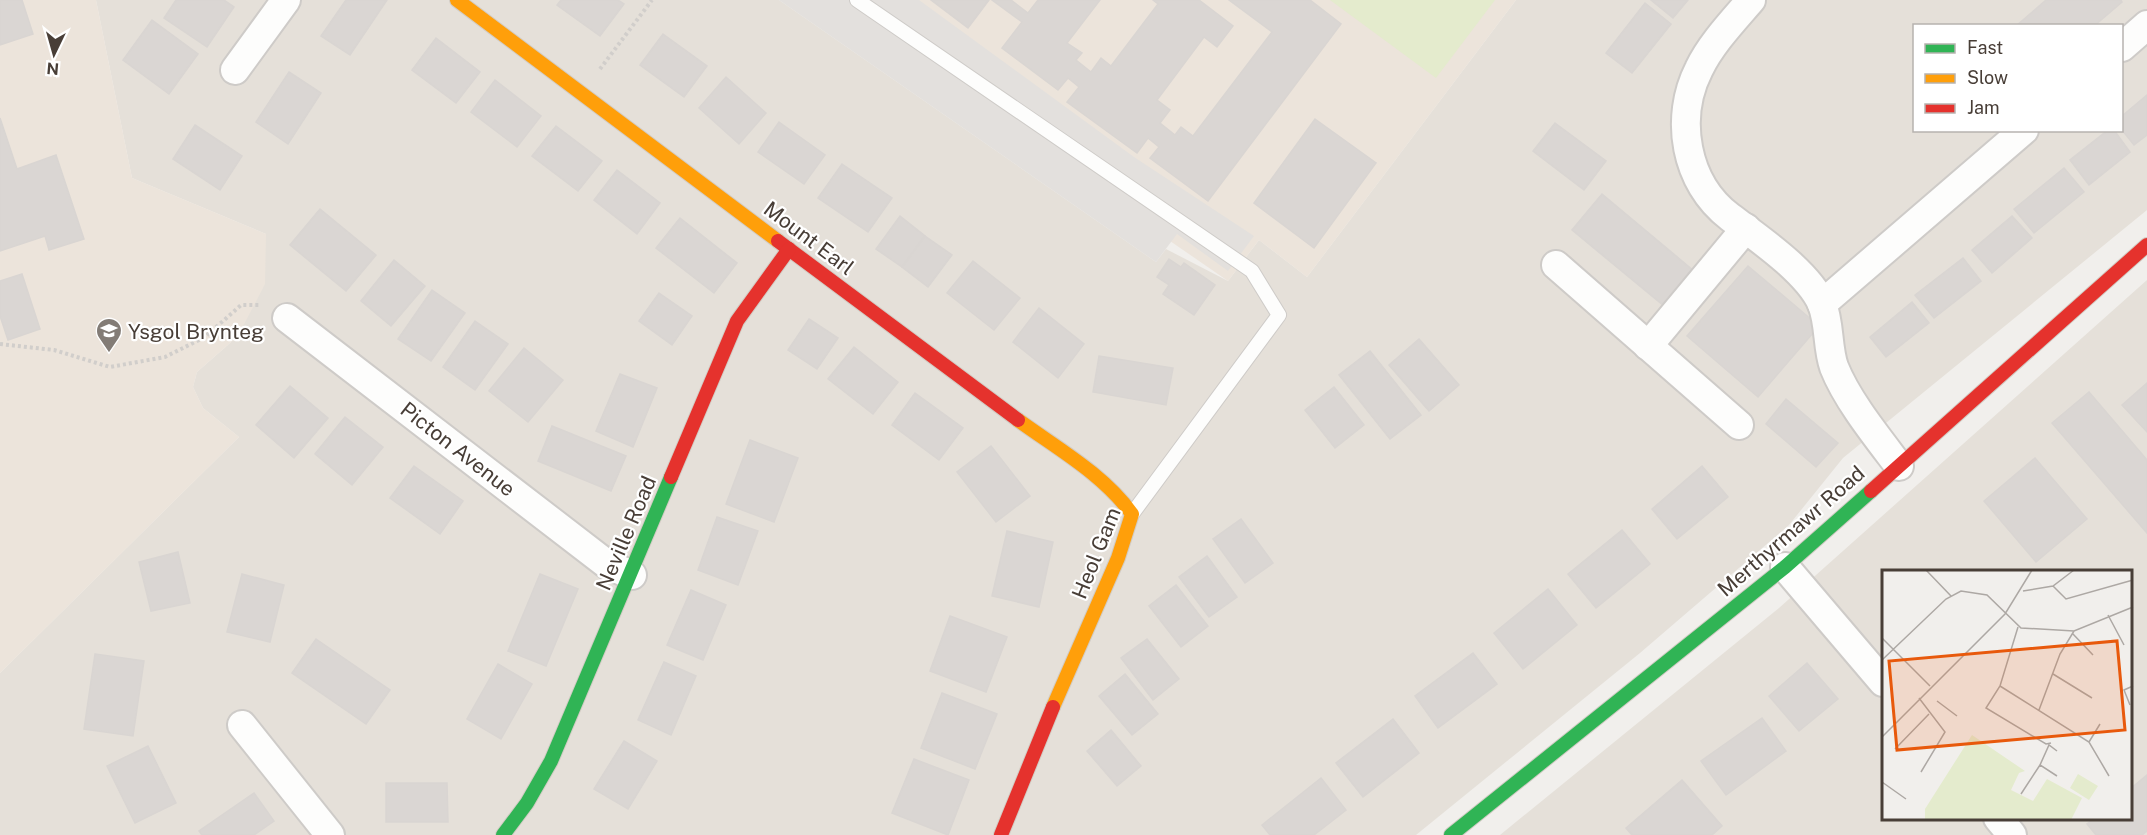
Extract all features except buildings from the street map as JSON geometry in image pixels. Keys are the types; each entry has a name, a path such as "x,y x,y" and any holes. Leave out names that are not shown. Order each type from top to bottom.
{"street":[{"path":"235,70 286,0"},
{"name":"Mount Earl","path":"457,0 984,396 1096,476 1119,496 1132,514"},
{"path":"1750,0 1699,68 1687,105 1686,144 1701,184 1728,216 1746,228 1800,275 1822,304 1834,366 1866,422 1899,466"},
{"path":"2123,45 2147,25"},
{"path":"1822,304 2022,132"},
{"path":"1648,346 1746,228"},
{"name":"Merthyrmawr Road","path":"1451,835 1785,567 2147,245"},
{"name":"Neville Road","path":"503,835 527,803 551,761 632,575 737,321 789,249"},
{"path":"1556,265 1739,425"},
{"name":"Picton Avenue","path":"287,318 608,565 632,575"},
{"name":"Heol Gam","path":"1001,835 1058,693 1118,558 1132,514"},
{"path":"1785,567 1882,681"},
{"path":"242,725 330,835"},
{"path":"1999,820 2012,835"}],"lane":[{"name":"Heol Gam","path":"857,0 1252,272 1279,315 1132,514"}],"path":[{"path":"582,94 652,0"},
{"path":"0,344 54,350 110,367 165,357 205,337 241,305 271,305 287,318"}],"shaded area":[{"name":"Ysgol Brynteg","path":"0,0 96,0 132,178 266,234 265,284 238,336 197,372 193,387 203,408 239,437 0,673"},
{"path":"96,0 779,0 1156,262 1166,249 1228,281 1259,240 1307,277 1516,0 2147,0 2147,210 1843,458 1789,525 1640,653 1416,835 0,835 0,673 239,437 203,408 193,387 197,372 238,336 266,234 132,178"},
{"path":"779,0 919,0 1134,157 1254,236 1228,271 1177,234 1156,262"},
{"path":"821,0 1516,0 1307,277 1259,240 1228,281"},
{"path":"2147,280 2147,835 1500,835 1779,608"}],"green space":[{"path":"1330,0 1495,0 1436,78"}],"traffic: fast":[{"path":"503,835 527,803 551,761 671,477"},
{"path":"1451,835 1785,567 1871,491"}],"traffic: slow":[{"path":"457,0 778,241"},
{"path":"1018,420 1094,474 1132,514 1118,558 1053,707"}],"traffic: jam":[{"path":"778,241 1018,420"},
{"path":"1871,491 2147,245"},
{"path":"671,477 737,321 789,249"},
{"path":"1001,835 1053,707"}],"place":[{"name":"Ysgol Brynteg","path":"109,354"}]}
